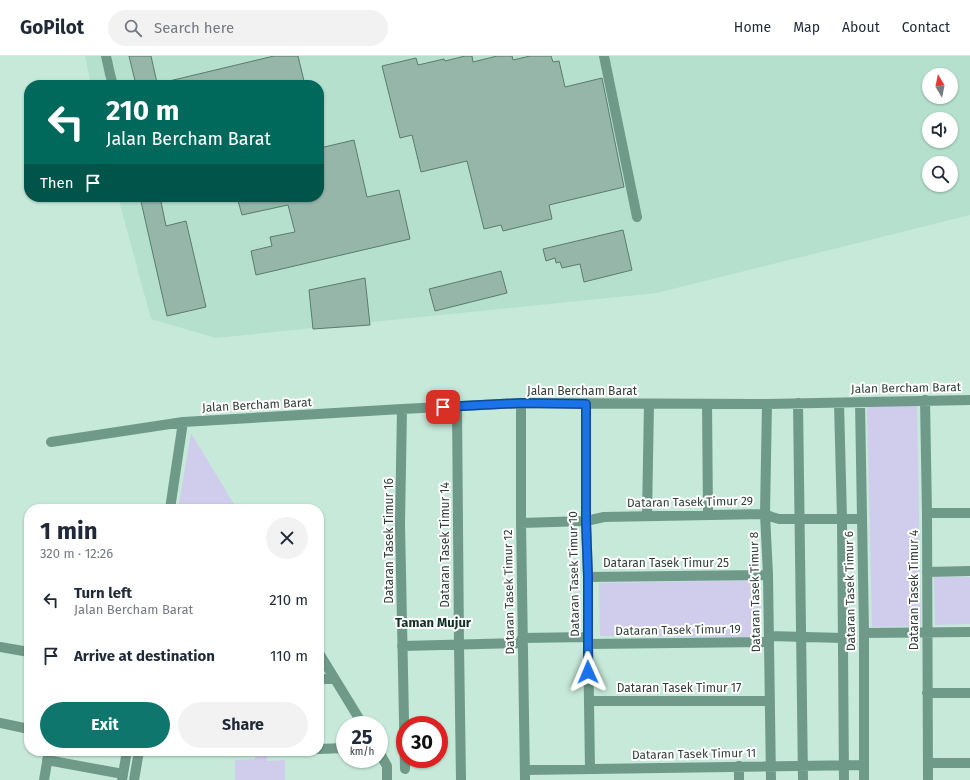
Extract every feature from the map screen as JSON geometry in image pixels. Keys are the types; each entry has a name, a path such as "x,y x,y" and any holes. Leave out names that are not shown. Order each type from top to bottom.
{"street":[{"path":"106,56 112,80"},
{"path":"604,56 637,218"},
{"name":"Dataran Tasek Timur 4","path":"924,400 927,513 928,780"},
{"name":"Jalan Bercham Barat","path":"52,442 183,422 521,403 767,404 970,400"},
{"name":"Dataran Tasek Timur 6","path":"839,402 842,519 844,780"},
{"name":"Dataran Tasek Timur 6","path":"860,402 864,633 864,780"},
{"name":"Dataran Tasek Timur 12","path":"521,403 522,640 525,775"},
{"path":"798,403 803,780"},
{"name":"Dataran Tasek Timur 10","path":"586,404 586,521 590,769"},
{"path":"647,516 649,404"},
{"path":"707,404 708,516"},
{"name":"Dataran Tasek Timur 8","path":"767,404 765,514 768,575 771,780"},
{"name":"Dataran Tasek Timur 14","path":"456,406 461,780"},
{"name":"Dataran Tasek Timur 16","path":"402,409 400,524 405,769"},
{"path":"169,504 183,422"},
{"path":"927,513 970,513"},
{"name":"Dataran Tasek Timur 29","path":"521,523 586,521 604,517 765,514 775,518 862,519"},
{"path":"927,572 970,571"},
{"name":"Dataran Tasek Timur 25","path":"588,577 768,575"},
{"path":"864,633 970,632"},
{"name":"Dataran Tasek Timur 19","path":"402,646 522,640 769,639 801,637 843,638"},
{"path":"0,647 24,651"},
{"path":"324,661 358,716"},
{"path":"324,679 335,679"},
{"path":"927,693 970,693"},
{"name":"Dataran Tasek Timur 17","path":"589,701 770,701"},
{"path":"0,723 24,728"},
{"path":"324,749 336,748"},
{"path":"44,780 48,756 122,777 126,756"},
{"path":"134,780 138,756"},
{"path":"928,763 970,763"},
{"name":"Dataran Tasek Timur 11","path":"525,775 590,769 843,764 864,765"},
{"path":"739,766 739,780"},
{"path":"387,768 387,780"}],"shaded area":[{"path":"85,56 970,56 970,215 657,293 216,338 151,319 119,202 324,202 324,80 90,80"},
{"path":"917,405 921,626 872,627 867,407"},
{"path":"191,433 234,504 179,504"},
{"path":"934,577 970,577 970,624 935,625"},
{"path":"760,580 759,637 600,636 599,583"},
{"path":"255,756 267,756 267,761 285,760 285,780 235,780 235,760 255,759"}],"building":[{"path":"129,56 151,56 156,80 135,80"},
{"path":"274,56 298,56 304,80 173,80"},
{"path":"472,56 473,62 497,56 512,56 513,60 530,56 551,56 553,62 559,61 565,87 602,78 624,187 549,205 552,219 503,231 501,225 484,229 467,161 421,172 412,135 400,138 382,66 416,58 418,65"},
{"path":"354,140 367,197 399,190 410,239 256,275 251,251 272,246 270,237 295,232 288,205 242,215 238,202 324,202 324,147"},
{"path":"141,202 161,202 166,226 186,221 206,307 167,316"},
{"path":"623,230 632,270 584,282 580,264 562,268 560,262 556,263 555,258 546,261 543,249"},
{"path":"501,271 507,293 435,311 429,289"},
{"path":"365,278 370,325 313,329 309,290"}],"district":[{"name":"Taman Mujur","path":"433,622"}],"route":[{"path":"443,407 521,403 586,404 588,672"}]}
